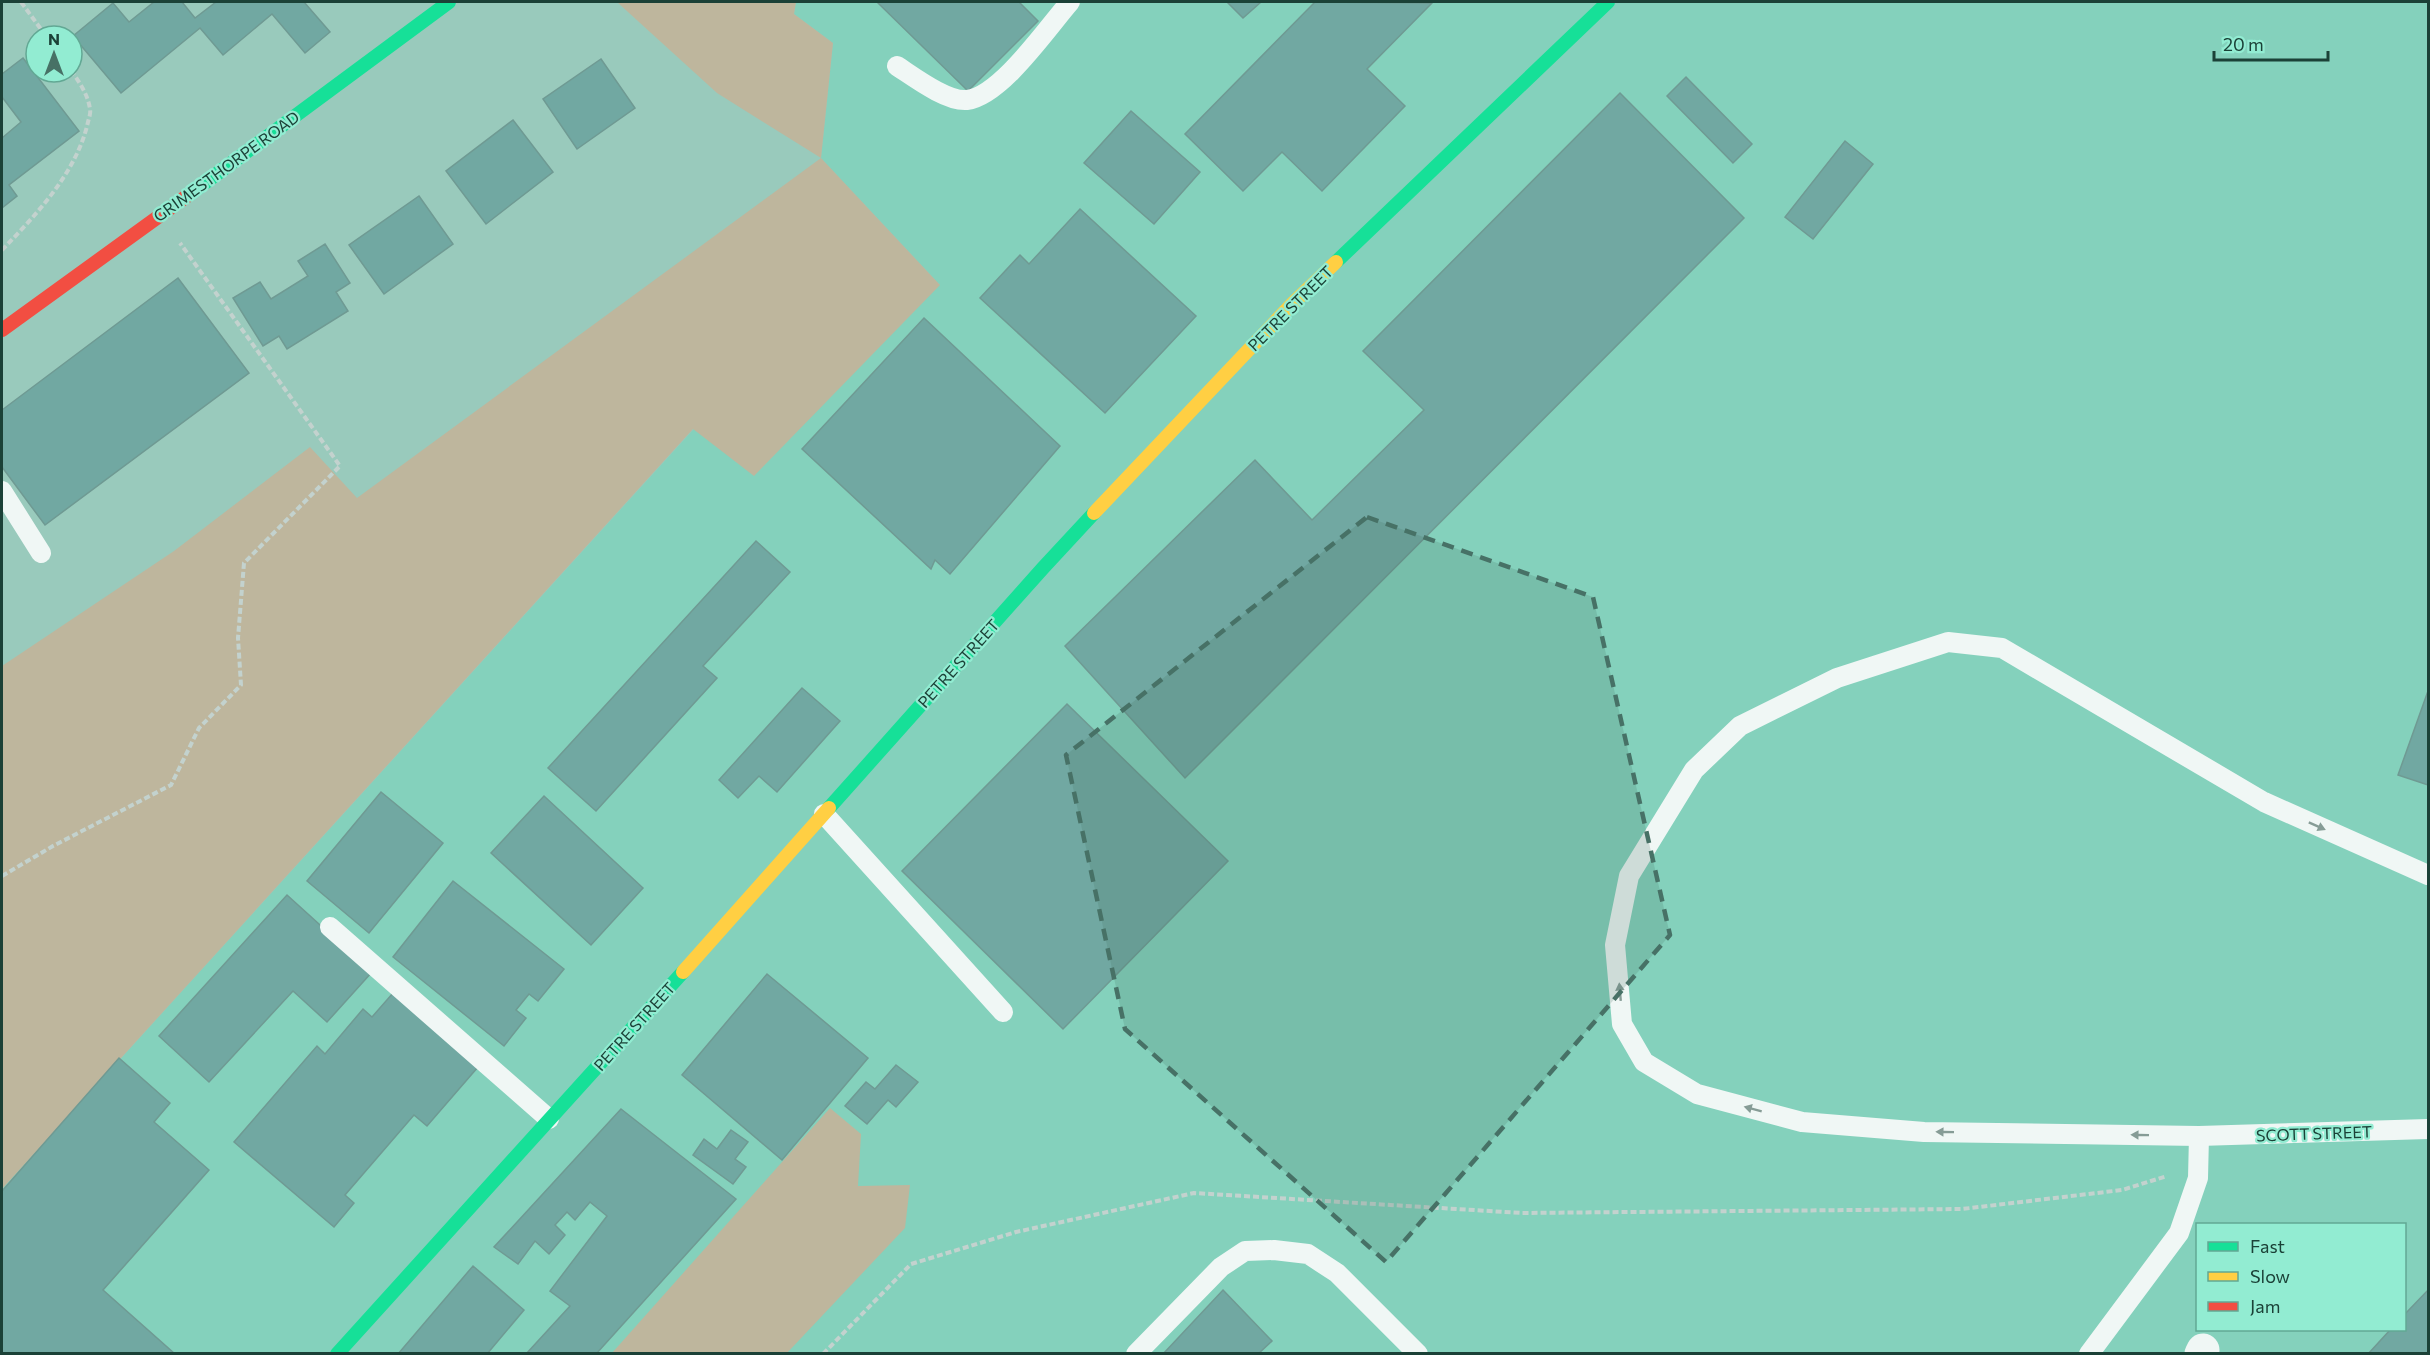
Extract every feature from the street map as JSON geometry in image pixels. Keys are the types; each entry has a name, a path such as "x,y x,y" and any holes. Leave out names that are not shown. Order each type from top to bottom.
{"street":[{"name":"GRIMESTHORPE ROAD","path":"2,330 449,2"},
{"name":"PETRE STREET","path":"337,1353 1043,568 1292,304 1608,2"}],"lane":[{"path":"897,66 941,93 966,100 984,94 1012,72 1070,2"},
{"path":"2,491 41,553"},
{"name":"SCOTT STREET","path":"2428,875 2264,802 2002,648 1948,642 1837,678 1740,726 1694,770 1629,876 1616,945 1622,1024 1644,1062 1697,1094 1802,1122 1924,1132 2199,1136 2428,1129"},
{"path":"824,814 1003,1012"},
{"path":"330,927 549,1119"},
{"path":"2089,1353 2179,1233 2198,1178 2199,1136"},
{"path":"1136,1353 1221,1268 1245,1251 1274,1250 1308,1254 1337,1273 1418,1353"}],"path":[{"path":"21,2 37,24"},
{"path":"2,250 29,222 72,165 85,137 91,110 81,84"},
{"path":"2,876 53,846 171,785 199,728 241,685 238,638 244,564 340,466 183,246"},
{"path":"823,1353 911,1264 1016,1232 1194,1193 1522,1213 1962,1209 2122,1190 2198,1165"}],"highlighted area":[{"path":"1367,517 1593,597 1670,935 1386,1262 1125,1029 1066,755"}],"shaded area":[{"path":"617,2 796,2 794,14 833,43 821,158 717,93"},
{"path":"796,2 2428,2 2428,1353 2,1353 2,1189 694,429 940,285 821,158 833,43 794,14"},
{"path":"821,158 940,285 754,476 693,429 2,1189 2,666 174,551 310,447 357,498"},
{"path":"830,1108 861,1134 858,1186 910,1185 905,1228 787,1353 612,1353"}],"building":[{"path":"154,2 182,2 195,18 216,2 304,2 330,32 305,53 272,14 223,55 200,28 121,93 84,49 84,27 113,3 129,22"},
{"path":"877,2 1019,2 1038,21 968,91"},
{"path":"1227,2 1261,2 1243,18"},
{"path":"1315,2 1432,3 1367,69 1405,106 1322,191 1282,152 1243,191 1185,134"},
{"path":"23,58 24,84 43,84 79,131 9,185 17,196 2,208 2,138 21,122 2,97 2,74"},
{"path":"601,59 635,108 577,149 543,99"},
{"path":"1686,77 1752,144 1733,163 1667,96"},
{"path":"1620,93 1744,218 1185,778 1065,646 1255,460 1312,520 1424,410 1363,351"},
{"path":"1131,111 1200,172 1154,224 1084,163"},
{"path":"513,120 553,172 486,224 446,171"},
{"path":"1845,141 1873,164 1813,239 1785,217"},
{"path":"419,196 453,244 384,294 349,245"},
{"path":"1080,209 1196,316 1105,413 980,298 1020,255 1029,264"},
{"path":"325,244 350,283 336,292 348,311 287,349 279,336 263,346 233,298 260,282 271,299 308,276 298,261"},
{"path":"178,278 249,373 45,525 2,467 2,410"},
{"path":"924,318 1060,446 950,574 935,560 931,569 802,449"},
{"path":"756,541 790,572 703,666 717,678 596,811 548,768"},
{"path":"802,688 840,721 777,792 759,776 738,798 719,780"},
{"path":"2428,691 2428,785 2398,775"},
{"path":"1067,704 1228,861 1063,1029 902,871"},
{"path":"381,792 443,843 369,933 307,881"},
{"path":"544,796 643,888 591,945 491,853"},
{"path":"453,881 564,969 538,1001 529,994 516,1010 526,1018 504,1046 393,957"},
{"path":"287,895 372,972 327,1022 293,991 209,1082 159,1036"},
{"path":"767,974 868,1058 782,1160 682,1075"},
{"path":"393,993 478,1067 427,1126 414,1115 345,1195 354,1203 334,1227 234,1142 317,1046 325,1054 363,1009 372,1017"},
{"path":"119,1058 170,1103 154,1122 209,1170 103,1290 175,1354 2,1354 2,1191"},
{"path":"896,1065 918,1082 896,1107 888,1100 867,1124 845,1106 866,1082 875,1089"},
{"path":"621,1109 736,1199 596,1354 526,1354 570,1306 550,1291 607,1216 590,1202 575,1220 567,1212 555,1225 565,1235 549,1254 535,1241 518,1264 494,1247"},
{"path":"731,1130 748,1142 735,1159 746,1167 733,1184 693,1155 704,1139 717,1149"},
{"path":"473,1266 524,1310 487,1354 398,1354"},
{"path":"1223,1290 1272,1341 1258,1354 1163,1354"},
{"path":"2428,1290 2428,1354 2368,1354 2389,1331 2406,1331 2406,1313"}],"traffic: fast":[{"path":"187,196 449,2"},
{"path":"1336,262 1608,2"},
{"path":"829,808 1094,513"},
{"path":"337,1354 683,972"}],"traffic: slow":[{"path":"1094,513 1292,304 1336,262"},
{"path":"683,972 829,808"}],"traffic: jam":[{"path":"2,330 187,196"}]}
